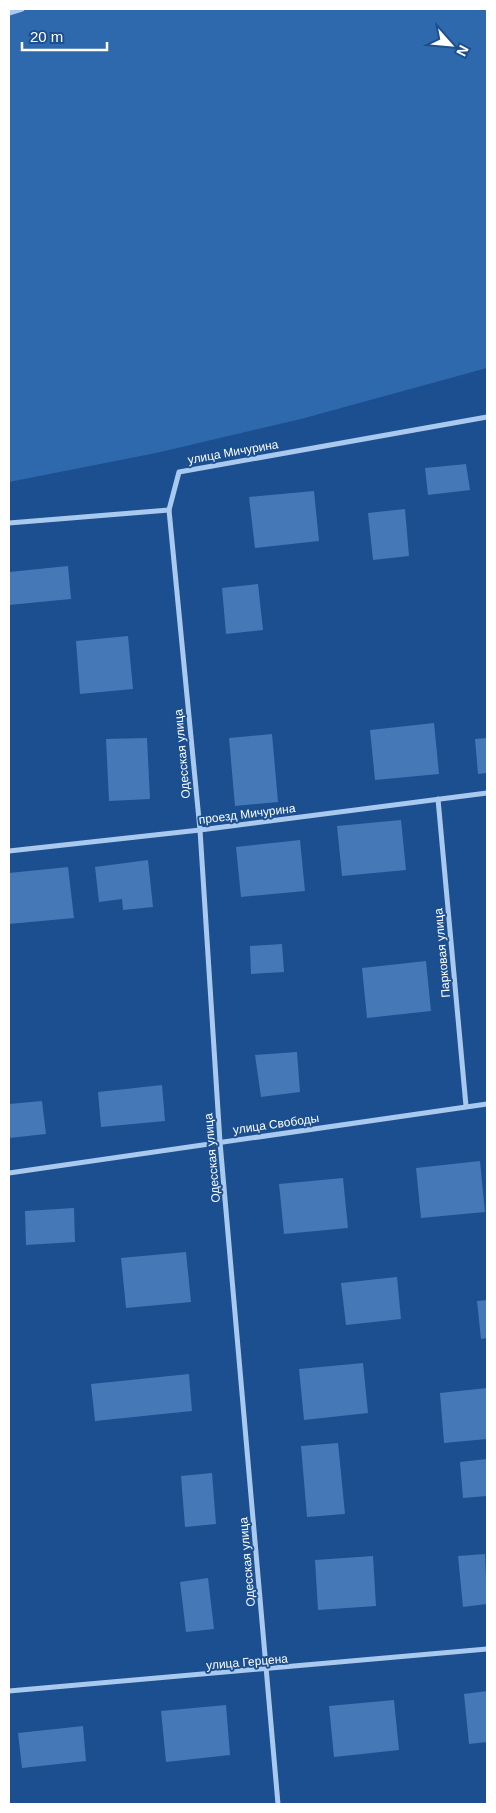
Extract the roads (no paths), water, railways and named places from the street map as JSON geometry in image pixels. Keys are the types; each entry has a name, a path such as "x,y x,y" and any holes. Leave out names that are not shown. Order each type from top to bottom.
{"street":[{"path":"9,13 22,9"},
{"name":"улица Мичурина","path":"169,510 179,472 487,417"},
{"path":"9,523 169,510"},
{"name":"Одесская улица","path":"169,510 200,830 220,1142 278,1804"},
{"name":"проезд Мичурина","path":"9,851 200,830 487,793"},
{"name":"Парковая улица","path":"438,799 466,1106"},
{"name":"улица Свободы","path":"9,1173 487,1104"},
{"name":"улица Герцена","path":"9,1691 487,1650"}]}
